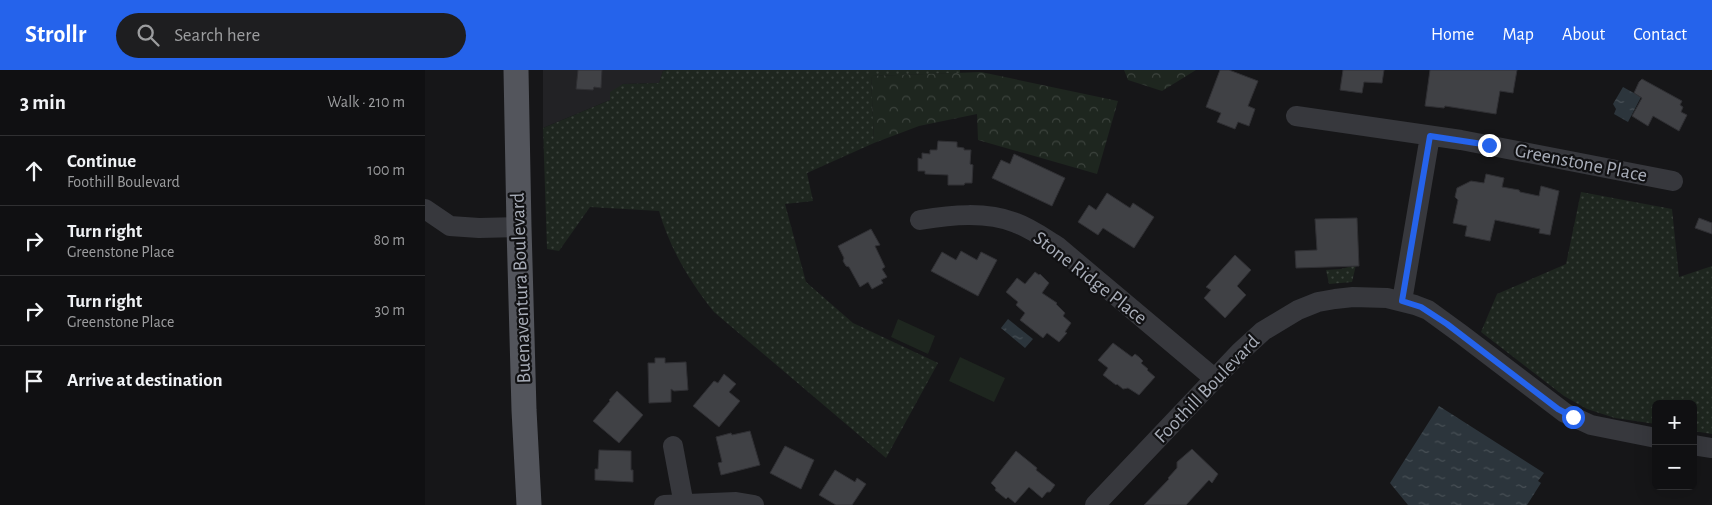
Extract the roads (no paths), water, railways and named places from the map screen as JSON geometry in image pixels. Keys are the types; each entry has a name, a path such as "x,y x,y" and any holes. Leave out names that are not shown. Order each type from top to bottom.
{"main road":[{"name":"Buenaventura Boulevard","path":"516,70 524,410 529,505"}],"street":[{"name":"Greenstone Place","path":"1296,116 1489,145 1673,181"},
{"path":"1402,301 1430,136"},
{"path":"425,209 450,226 479,228 519,227"},
{"name":"Stone Ridge Place","path":"919,220 944,216 988,216 1016,223 1034,232 1057,246 1215,379"},
{"name":"Foothill Boulevard","path":"1095,505 1240,352 1263,331 1298,310 1318,302 1353,297 1387,298 1421,307 1447,324 1565,413 1591,425 1652,437"},
{"path":"673,446 684,504"},
{"path":"1697,446 1712,448"},
{"path":"664,505 736,502 754,505"}],"water":[{"path":"1623,87 1641,97 1628,122 1614,114 1616,109 1613,104"},
{"path":"1008,319 1033,339 1025,348 1001,328"},
{"path":"1439,406 1544,473 1538,481 1541,483 1527,505 1408,505 1390,483"}]}
